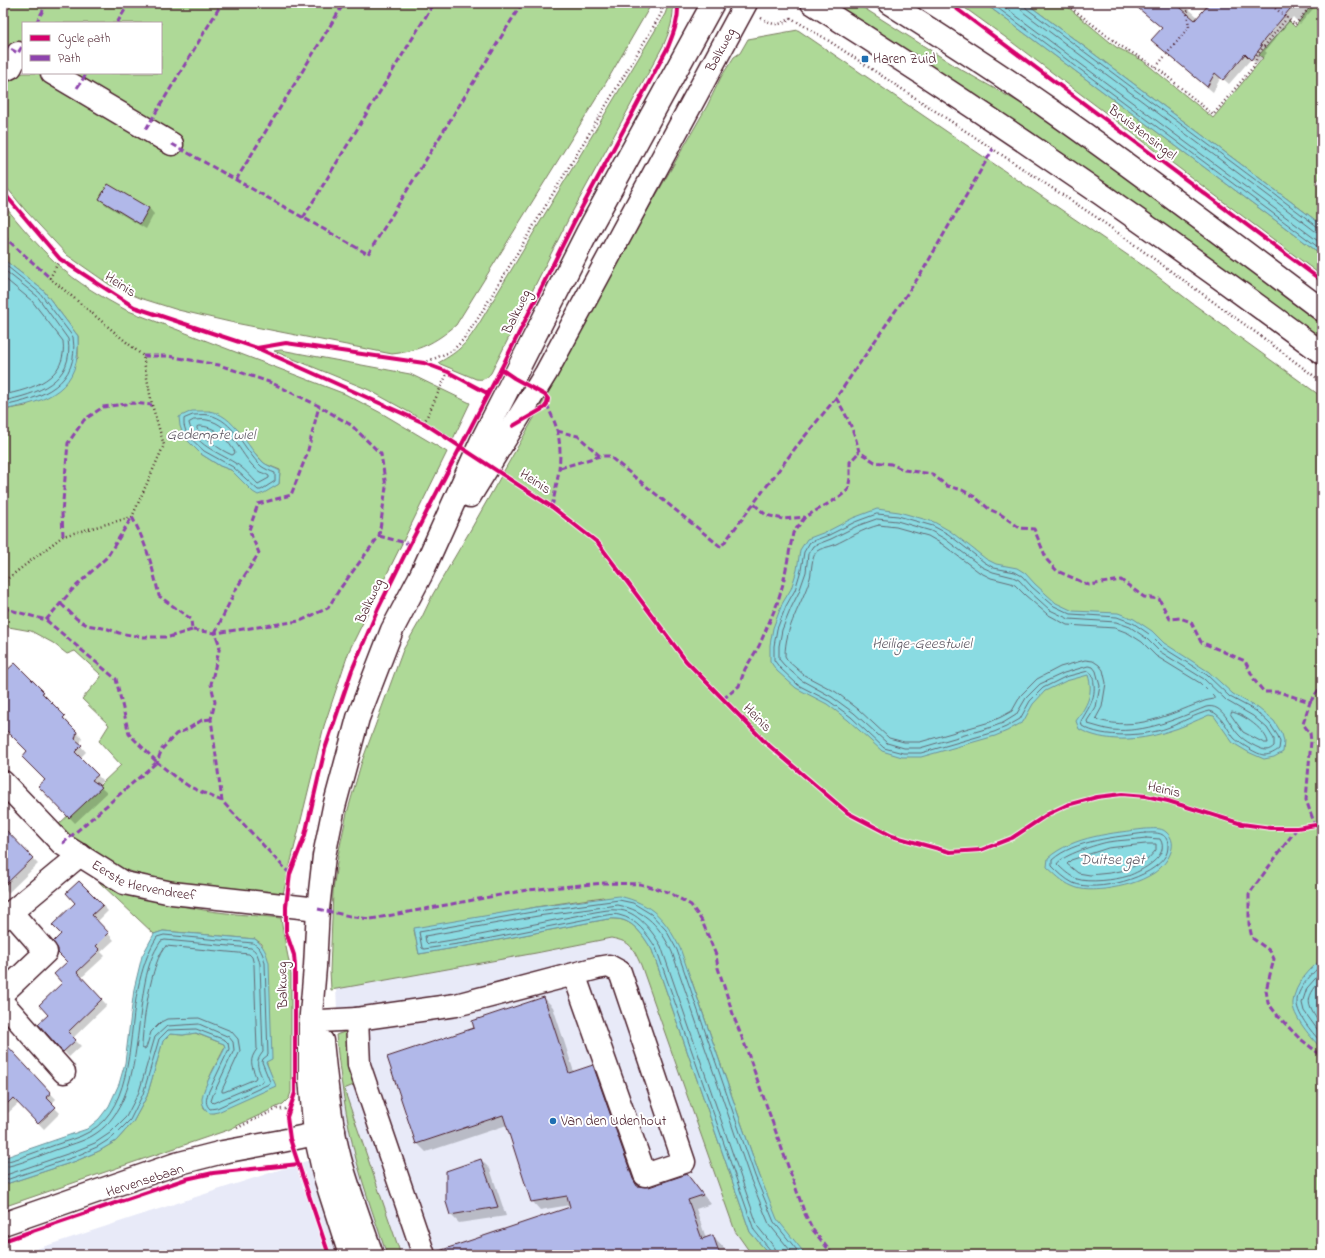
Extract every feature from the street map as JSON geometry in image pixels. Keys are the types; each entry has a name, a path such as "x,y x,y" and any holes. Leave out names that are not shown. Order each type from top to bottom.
{"street":[{"name":"Balkweg","path":"372,1255 340,1158 325,1132 310,1078 310,1026 318,909 324,856 334,807 358,718 392,630 421,575 481,442 588,231 713,3"},
{"path":"812,3 1021,138 1322,353"},
{"path":"889,3 1049,108 1322,310"},
{"name":"Balkweg","path":"421,575 546,373 745,5"},
{"path":"3,71 11,67 18,53 22,55"},
{"path":"54,74 172,144"},
{"name":"Eerste Hervendreef","path":"3,782 62,844 124,883 172,893 318,909"},
{"path":"3,993 46,952 7,916 80,855"},
{"path":"320,1020 357,1019 456,1005 574,974 597,968 609,966 620,972 684,1162 645,1175 574,974"},
{"name":"Balkweg","path":"315,967 326,1077 324,1174 350,1255"},
{"path":"3,1003 64,1072"},
{"path":"357,1019 359,1065 424,1255"},
{"name":"Hervensebaan","path":"3,1224 176,1164 223,1152 325,1132"}],"path":[{"path":"424,363 452,350 463,340 477,320 661,14 664,3"},
{"path":"1065,3 1119,45 1156,67 1213,115 1254,66 1258,54 1287,18"},
{"path":"1156,67 1189,28 1187,12 1191,3"},
{"path":"1269,3 1295,25 1313,3"},
{"path":"745,5 770,23 782,24 791,18 826,39 1096,217 1322,382"},
{"path":"55,253 66,263"},
{"path":"3,584 7,579 63,536 132,517 164,445 152,405 142,356 50,278 60,259"},
{"path":"417,362 430,365"},
{"path":"442,370 455,376"},
{"path":"424,423 448,372"},
{"path":"417,420 431,428"},
{"path":"290,1139 287,1117 291,1104"}],"shaded area":[{"path":"626,896 744,1201 790,1255 18,1255 343,1149 335,963"}],"green space":[{"path":"3,3 652,3 604,86 456,325 441,337 426,345 410,351 392,354 230,322 178,310 140,298 110,285 67,255 26,211 3,183 3,83 22,74 162,74 162,22 22,22 22,68 6,60 3,61"},
{"path":"669,3 673,3 673,14 670,29 664,44 569,218 491,373 484,379 476,379 438,363 458,350 467,341 475,329 665,14"},
{"path":"830,3 856,3 960,69 1043,116 1125,174 1322,321 1322,341 1033,133"},
{"path":"958,3 984,3 1322,255 1322,276 1005,37"},
{"path":"1026,3 1063,3 1116,47 1142,60 1213,118 1263,58 1259,55 1289,21 1295,27 1313,3 1322,3 1322,175 1315,183 1322,189 1322,225"},
{"path":"798,30 1148,269 1192,303 1322,397 1322,1255 804,1255 775,1220 690,976 603,897 542,906 414,930 419,954 607,919 629,922 638,930 652,950 750,1232 770,1255 752,1255 735,1231 641,965 630,946 623,941 611,938 331,990 330,971 333,891 338,855 347,813 361,764 403,650 433,594 551,388 630,241 707,106 721,77 734,57 740,53 748,39"},
{"path":"3,204 22,227 65,271 90,289 117,305 126,310 345,394 383,414 447,452 349,651 324,726 283,894 201,886 153,878 120,868 68,835 58,825 121,765 99,741 109,725 82,699 101,677 100,674 75,651 67,654 53,643 31,631 3,626 3,410 26,406 78,358 78,336 43,290 3,259","holes":["209,411 223,417 238,430 249,447 265,464 280,470 279,484 266,491 238,477 231,470 220,466 201,454"]},
{"path":"281,350 410,374 470,403 453,439 425,421 369,390 274,351"},
{"path":"99,882 145,898 169,904 226,913 281,918 291,975 291,1092 289,1098 283,1104 228,1130 3,1207 3,1185 76,1161 99,1151 116,1141 133,1122 147,1096 163,1040 170,1034 183,1035 195,1033 224,1044 225,1047 206,1085 204,1093 204,1108 213,1113 275,1086 266,1061 262,944 255,939 163,931 154,934"},
{"path":"347,1031 356,1084 344,1089 401,1255 387,1255 356,1159 349,1128 339,1066 336,1035"}],"water":[{"path":"984,3 1026,3 1322,225 1322,255"},
{"path":"3,259 43,290 78,336 78,354 74,369 68,381 59,390 48,397 35,402 3,410"},
{"name":"Gedempte wiel","path":"192,411 208,411 217,413 226,418 264,463 280,471 279,484 258,495 231,470 220,466 201,454 184,437 180,426 179,417"},
{"name":"Heilige-Geestwiel","path":"877,509 899,512 934,522 950,531 986,559 996,564 1017,568 1025,573 1056,603 1073,611 1118,613 1134,619 1152,631 1164,643 1209,672 1233,694 1258,708 1274,721 1282,734 1284,741 1283,752 1274,757 1264,759 1248,752 1233,743 1214,716 1209,715 1156,735 1133,739 1099,737 1089,734 1079,729 1076,721 1090,694 1090,682 1088,675 1066,681 1045,691 1033,704 1023,722 995,736 921,757 902,757 882,751 848,720 827,704 796,688 777,671 770,661 770,645 773,628 782,604 791,589 797,570 800,550 807,539"},
{"name":"Duitse gat","path":"1145,829 1164,830 1170,837 1172,848 1167,860 1159,869 1136,882 1105,889 1092,890 1076,888 1059,878 1047,867 1048,858 1069,845 1081,840 1107,834"},
{"path":"619,896 641,903 657,914 669,929 680,948 759,1174 777,1219 806,1255 770,1255 750,1232 652,950 638,930 629,922 607,919 419,954 414,928 537,907"},
{"path":"163,931 255,939 263,947 269,963 272,1059 266,1062 276,1086 218,1112 209,1113 203,1103 203,1094 225,1048 224,1044 196,1033 183,1035 170,1034 163,1041 147,1096 133,1122 116,1141 99,1151 76,1161 3,1185 3,1158 87,1129 99,1119 109,1106 119,1084 125,1063 134,989 142,956 154,934"},
{"path":"1322,958 1322,1049 1308,1034 1295,1014 1293,1002 1294,995 1300,983 1308,972"}],"building":[{"path":"1132,3 1175,3 1195,20 1210,3 1295,3 1260,45 1262,46 1251,60 1245,54 1223,80 1215,73 1207,87 1151,40 1162,28"},
{"path":"108,184 149,208 140,224 99,199"},
{"path":"15,663 44,692 42,693 65,716 63,718 77,732 75,739 82,745 75,752 98,775 92,780 102,787 69,818 38,786 45,780 22,757 27,751 3,727 3,674"},
{"path":"3,827 33,858 3,887"},
{"path":"79,881 103,905 92,915 109,933 96,946 100,950 77,972 102,999 68,1032 76,1040 63,1052 38,1024 48,1015 39,1005 62,983 54,974 67,962 58,953 58,949 53,942 61,934 52,925 75,903 66,893"},
{"path":"544,997 569,1073 593,1065 633,1179 637,1186 649,1187 687,1174 703,1195 688,1200 702,1239 713,1235 720,1255 436,1255 436,1252 570,1207 567,1196 531,1202 503,1115 416,1144 387,1057 474,1028 472,1021"},
{"path":"3,1041 51,1093 46,1097 56,1107 38,1124 13,1098 3,1108"},
{"path":"481,1159 498,1207 450,1215 446,1202 446,1171"}],"marked path":[{"path":"37,22 47,3"},
{"path":"118,22 129,3"},
{"path":"146,129 222,3"},
{"path":"236,180 344,3"},
{"path":"303,218 434,3"},
{"path":"172,144 368,254 522,3"},
{"path":"3,45 18,53 22,47"},
{"path":"77,88 86,74"},
{"path":"560,468 600,456 609,456 721,547 796,447 836,398 922,272 993,149"},
{"path":"3,236 50,278"},
{"path":"143,356 168,356 219,365 272,383 319,406 351,425 381,454 386,487 379,536 339,590 328,608 300,621 215,633"},
{"path":"836,398 850,424 859,452 875,462 891,464 904,470 932,474 947,486 962,490 975,497 989,509 1000,514 1020,528 1034,529 1047,560 1057,571 1089,585 1121,580 1144,597 1159,599 1170,619 1180,618 1191,622 1201,642 1245,661 1255,681 1264,692 1279,692 1310,702 1303,724 1310,733 1311,741 1306,800 1315,825"},
{"path":"63,536 62,513 68,443 84,420 103,407 133,403 152,405"},
{"path":"547,404 556,427 560,449 559,468 552,507"},
{"path":"215,633 236,589 259,553 249,530 258,504 291,495 307,454 319,406"},
{"path":"557,431 578,436 600,456"},
{"path":"723,699 739,686 745,669 759,646 777,604 783,584 793,533 805,517 838,498 848,490 850,462 859,452"},
{"path":"754,504 766,515 783,519 805,517"},
{"path":"46,620 73,589 107,557 132,517 148,556 159,596 191,619 192,630 215,633 220,646 211,684 215,702 211,719 222,801"},
{"path":"379,536 410,544"},
{"path":"61,604 77,619 87,625 108,629 119,633 143,637 169,637 192,630"},
{"path":"3,608 46,620 116,679 129,734 157,762 62,844"},
{"path":"1310,702 1322,685"},
{"path":"211,719 202,720 188,729 176,734 162,749 157,762 190,787 222,801 290,874"},
{"path":"1297,828 1249,894 1249,924 1252,938 1270,951 1274,959 1266,990 1268,1003 1298,1037 1322,1056"},
{"path":"318,909 371,919 527,890 604,883 640,884 668,892 691,905 702,921 716,955 718,968 735,1020 805,1214 813,1230 833,1255"}],"cycle path":[{"path":"329,1255 290,1139 287,1117 295,1093 295,966 294,955 286,932 286,906 290,874 305,835 325,749 352,670 378,609 501,369 574,222 668,47 677,20 678,3"},
{"name":"Bruistensingel","path":"949,3 1322,281"},
{"name":"Heinis","path":"3,192 60,259 134,307 257,348 424,423 552,507 598,543 686,661 765,742 848,813 892,836 950,852 981,850 1012,838 1048,814 1067,805 1097,797 1122,794 1146,796 1168,801 1242,824 1271,828 1297,828 1322,824"},
{"path":"257,348 286,343 424,363 448,372 487,393"},
{"path":"501,369 545,395 548,399 544,408 513,426"},
{"path":"3,1241 186,1179 213,1173 299,1164"}],"place":[{"name":"Haren Zuid","path":"865,59"},
{"name":"Van den Udenhout","path":"553,1121"}]}
